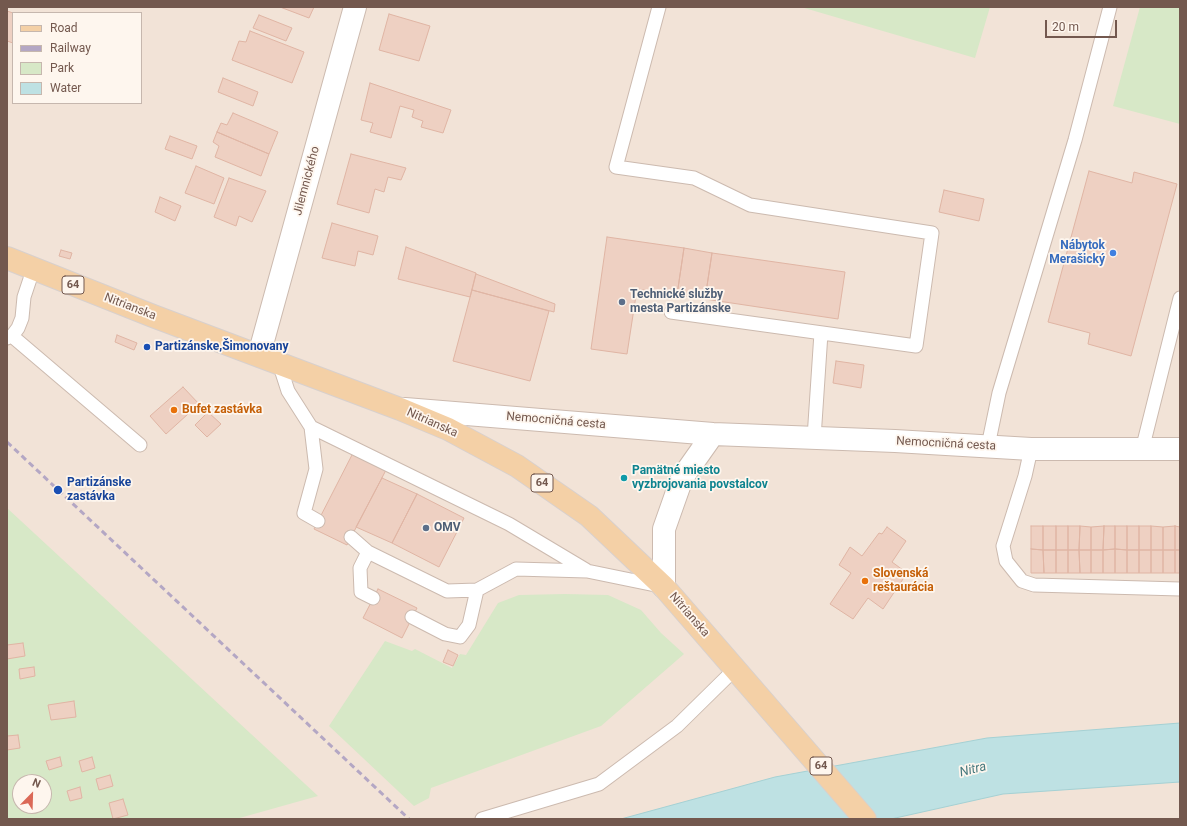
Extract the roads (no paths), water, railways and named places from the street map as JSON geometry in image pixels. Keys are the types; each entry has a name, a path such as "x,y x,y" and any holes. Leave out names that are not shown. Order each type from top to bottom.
{"main road":[{"name":"Nitrianska","path":"7,258 33,270 400,408 448,429 517,466 590,516 664,587 866,819"}],"street":[{"name":"Jilemnického","path":"269,359 355,7"},
{"name":"Nemocničná cesta","path":"400,408 713,434 1030,449 1180,449"},
{"path":"664,587 664,529 682,478 713,434"}],"lane":[{"path":"659,7 616,166 694,178 750,205 932,233 916,346 671,312"},
{"path":"988,446 999,394 1074,140 1110,7"},
{"path":"33,270 24,297 22,318 18,328 9,337 140,445"},
{"path":"1142,450 1180,298"},
{"path":"814,438 821,333"},
{"path":"269,359 311,428 316,468 304,513 318,520"},
{"path":"311,428 509,524 587,571"},
{"path":"1030,449 1025,476 1003,546 1006,562 1022,581 1034,585 1180,589"},
{"path":"351,537 368,552 447,591 477,590 516,570 587,571 664,587"},
{"path":"368,552 360,568 361,592 373,598"},
{"path":"412,617 445,634 460,637 469,625 477,590"},
{"path":"482,819 599,784 677,726 735,669"}],"water":[{"name":"Nitra","path":"1180,723 1180,782 1003,794 891,819 621,819 775,777 987,738"}],"railway":[{"path":"7,442 409,819"}],"place":[{"name":"Nábytok Merašický","path":"1113,253"},
{"name":"Technické služby mesta Partizánske","path":"622,302"},
{"name":"Partizánske,Šimonovany","path":"147,347"},
{"name":"Bufet zastávka","path":"174,410"},
{"name":"Pamätné miesto vyzbrojovania povstalcov","path":"624,478"},
{"name":"Partizánske zastávka","path":"58,490"},
{"name":"OMV","path":"426,528"},
{"name":"Slovenská reštaurácia","path":"865,581"}]}
